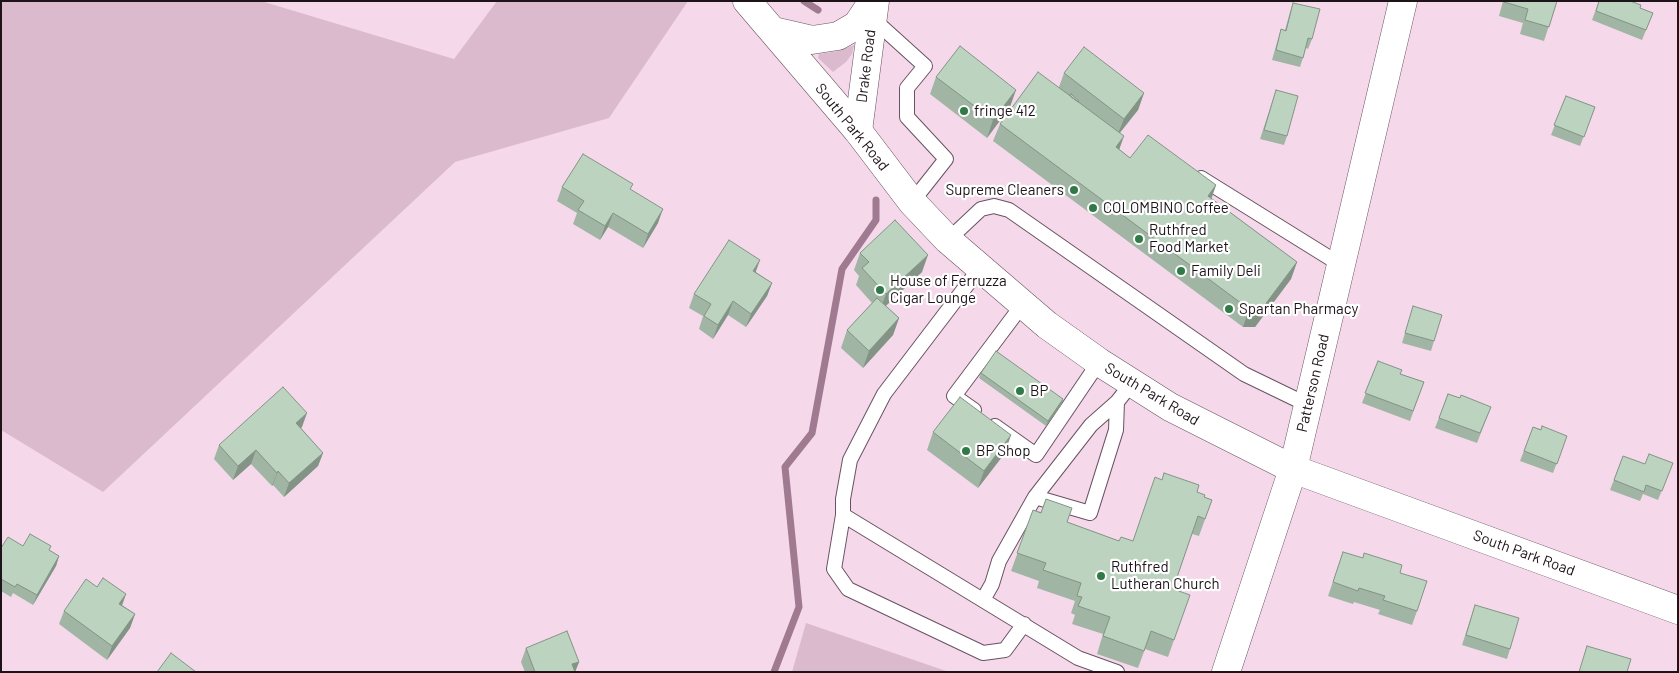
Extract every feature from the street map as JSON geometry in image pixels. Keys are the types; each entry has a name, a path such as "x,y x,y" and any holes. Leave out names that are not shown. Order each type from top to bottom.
{"main road":[{"name":"South Park Road","path":"747,1 858,131 912,202 948,240 1047,326 1099,362 1125,393 1170,408 1293,469 1678,610"},
{"name":"Patterson Road","path":"1226,672 1293,469 1403,1"},
{"path":"773,31 812,40 838,36 857,25 874,7"},
{"name":"Drake Road","path":"858,131 874,7"}],"lane":[{"path":"874,7 925,66 907,88 907,117 946,159 912,202"},
{"path":"1193,174 1341,265"},
{"path":"948,240 981,209 994,206 1009,210 1244,374 1308,405"},
{"path":"980,268 884,394 850,460 834,570 848,589 983,653 1005,650 1024,624"},
{"path":"1023,304 954,396 1036,455 1099,362"},
{"path":"983,600 992,584 999,561 1035,497 1091,425 1125,393"},
{"path":"1035,497 1090,513 1116,430 1125,393"},
{"path":"843,515 1078,658 1116,672"}],"shaded area":[{"path":"1,1 261,1 454,59 497,1 688,1 609,118 455,162 103,492 1,430"},
{"path":"854,45 852,54 846,62 833,72 818,58 819,54 838,51"},
{"path":"806,623 949,672 792,672"}],"building":[{"path":"1504,1 1557,1 1549,27 1525,20 1528,9"},
{"path":"1599,1 1630,1 1641,5 1640,8 1653,13 1646,30 1596,11"},
{"path":"1293,3 1320,9 1312,39 1308,38 1303,58 1276,50 1281,29 1286,31"},
{"path":"960,46 1016,90 993,120 936,77"},
{"path":"1084,47 1144,93 1124,119 1064,73"},
{"path":"1038,72 1124,136 1116,147 1130,158 1148,135 1216,185 1208,196 1297,262 1261,310 1249,309 1000,124"},
{"path":"1276,90 1298,96 1287,136 1264,130"},
{"path":"1071,94 1079,101 1078,102 1070,96"},
{"path":"1566,96 1595,107 1584,137 1554,125"},
{"path":"583,154 633,184 630,189 663,209 648,234 613,213 605,226 578,210 584,201 562,187"},
{"path":"895,220 928,255 886,294 862,268 869,262 860,253"},
{"path":"729,240 760,260 753,271 772,283 751,314 733,301 718,325 704,316 711,304 694,294"},
{"path":"877,298 899,318 869,351 847,330"},
{"path":"1413,306 1442,315 1434,341 1405,333"},
{"name":"BP","path":"996,351 1063,399 1048,421 981,373"},
{"path":"1378,361 1402,370 1400,374 1424,382 1413,411 1365,393"},
{"path":"283,387 307,413 296,423 323,453 289,483 256,450 238,466 219,445"},
{"path":"1448,394 1460,398 1461,395 1491,407 1480,433 1439,418"},
{"path":"960,397 1011,435 984,471 933,432"},
{"path":"1542,426 1567,436 1557,464 1524,451 1533,427 1541,430"},
{"path":"1649,454 1673,463 1662,491 1646,485 1644,492 1614,480 1623,456 1645,464"},
{"name":"Ruthfred Lutheran Church","path":"1164,473 1199,485 1197,492 1212,500 1205,519 1198,516 1173,589 1190,595 1174,640 1151,631 1144,651 1103,636 1110,617 1078,606 1082,597 1077,596 1081,583 1043,570 1046,563 1017,553 1033,510 1041,513 1046,499 1072,508 1067,522 1119,541 1121,537 1133,541 1155,477 1162,480"},
{"path":"30,534 51,546 49,550 59,556 37,595 17,584 15,587 1,579 1,548 8,537 23,546"},
{"path":"1343,552 1363,558 1364,553 1402,565 1400,573 1427,581 1417,611 1383,600 1385,596 1359,588 1358,591 1333,582"},
{"path":"103,578 126,594 119,604 135,614 112,646 64,611 86,579 97,587"},
{"path":"1475,605 1519,618 1510,649 1466,635"},
{"path":"567,631 579,662 572,664 575,672 535,672 526,648"},
{"path":"1587,646 1631,659 1627,672 1579,672"},
{"path":"171,653 196,672 157,672"}],"waterway":[{"path":"804,1 818,10"},
{"path":"774,672 799,607 785,467 812,433 842,269 876,220 876,200"}],"place":[{"name":"fringe 412","path":"964,111"},
{"name":"Supreme Cleaners","path":"1074,190"},
{"name":"COLOMBINO Coffee","path":"1093,208"},
{"name":"Ruthfred Food Market","path":"1139,239"},
{"name":"Family Deli","path":"1181,271"},
{"name":"House of Ferruzza Cigar Lounge","path":"880,290"},
{"name":"Spartan Pharmacy","path":"1229,309"},
{"name":"BP","path":"1020,391"},
{"name":"BP Shop","path":"966,451"},
{"name":"Ruthfred Lutheran Church","path":"1101,576"}]}
